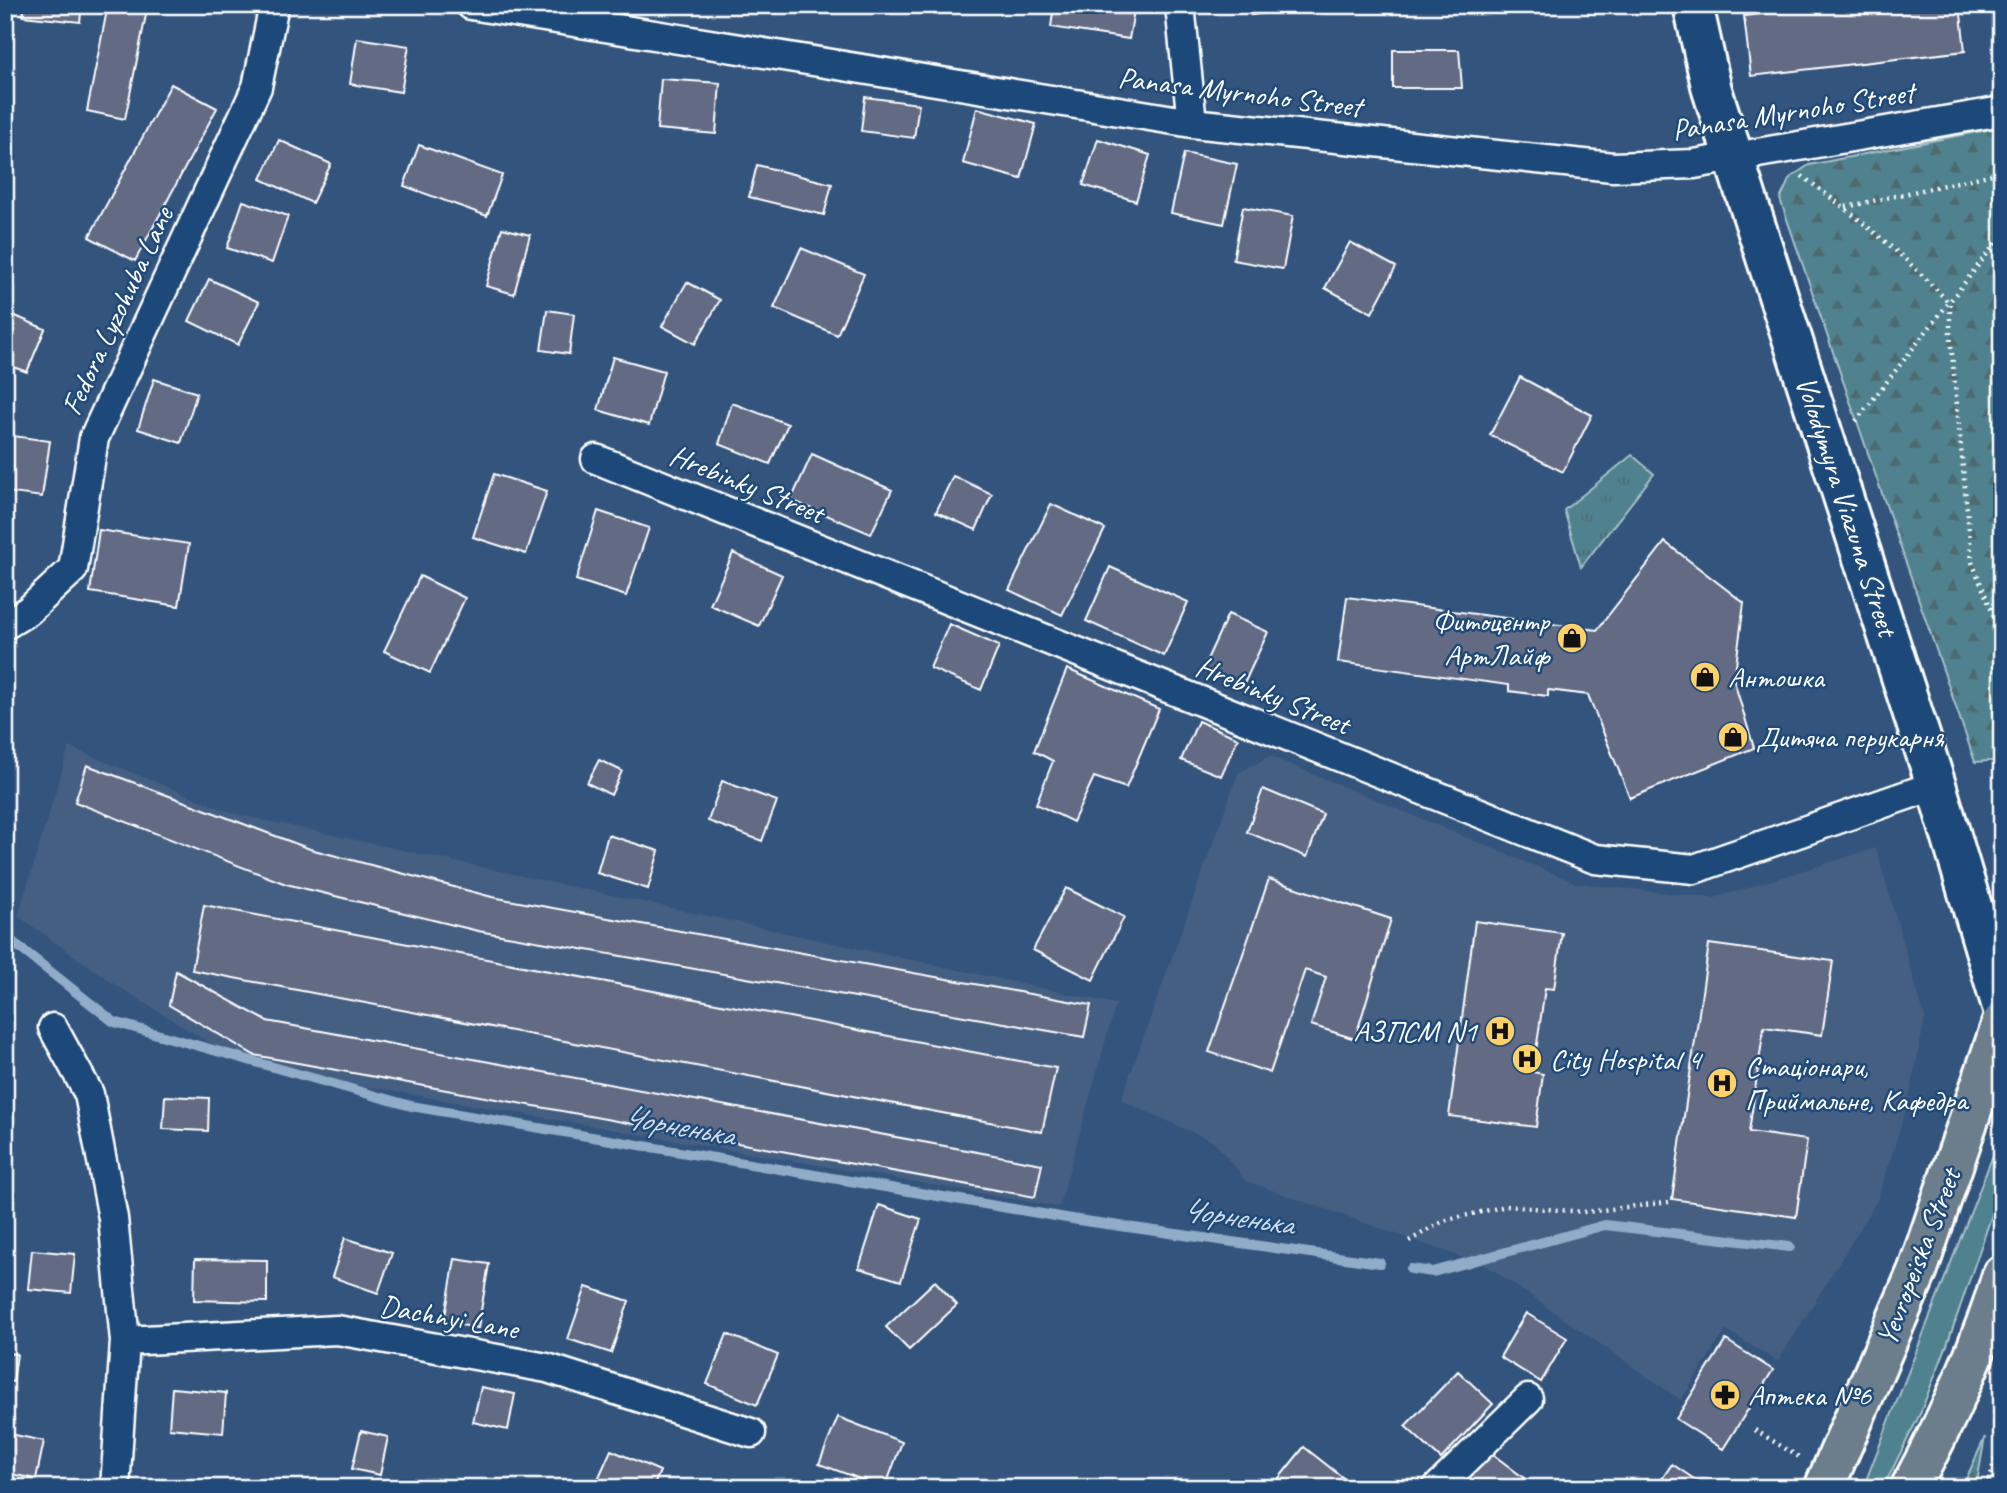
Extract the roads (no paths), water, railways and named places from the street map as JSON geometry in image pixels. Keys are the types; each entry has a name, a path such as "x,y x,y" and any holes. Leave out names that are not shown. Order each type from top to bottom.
{"main road":[{"name":"Volodymyra Viazuna Street","path":"1693,5 1712,90 1751,155 1830,453 1936,785 2002,1007"},
{"name":"Yevropeiska Street","path":"1815,1474 1917,1272 2002,1022"},
{"path":"1910,1488 1942,1429 1988,1320 2002,1275"}],"street":[{"name":"Fedora Lyzohuba Lane","path":"5,625 29,611 73,569 94,438 257,87 274,5"},
{"name":"Panasa Myrnoho Street","path":"471,5 527,9 1192,123 1614,167 1694,164 2002,111"},
{"path":"1180,5 1192,123"},
{"name":"Hrebinky Street","path":"596,459 1595,859 1694,869 1936,785"},
{"path":"53,1028 89,1094 113,1218 125,1341 115,1488"},
{"name":"Dachnyi Lane","path":"125,1341 337,1330 547,1368 751,1433"},
{"path":"1437,1488 1528,1399"}],"waterway":[{"name":"Чорненька","path":"5,936 114,1022 411,1106 1078,1220 1380,1263"},
{"name":"Чорненька","path":"1411,1269 1433,1272 1605,1225 1790,1247"}],"place":[{"name":"Фитоцентр АртЛайф","path":"1572,638"},
{"name":"Антошка","path":"1705,677"},
{"name":"Дитяча перукарня","path":"1733,737"},
{"name":"АЗПСМ N1","path":"1500,1031"},
{"name":"City Hospital 4","path":"1527,1059"},
{"name":"Стаціонари, Приймальне, Кафедра","path":"1722,1083"},
{"name":"Аптека №6","path":"1725,1395"}]}
